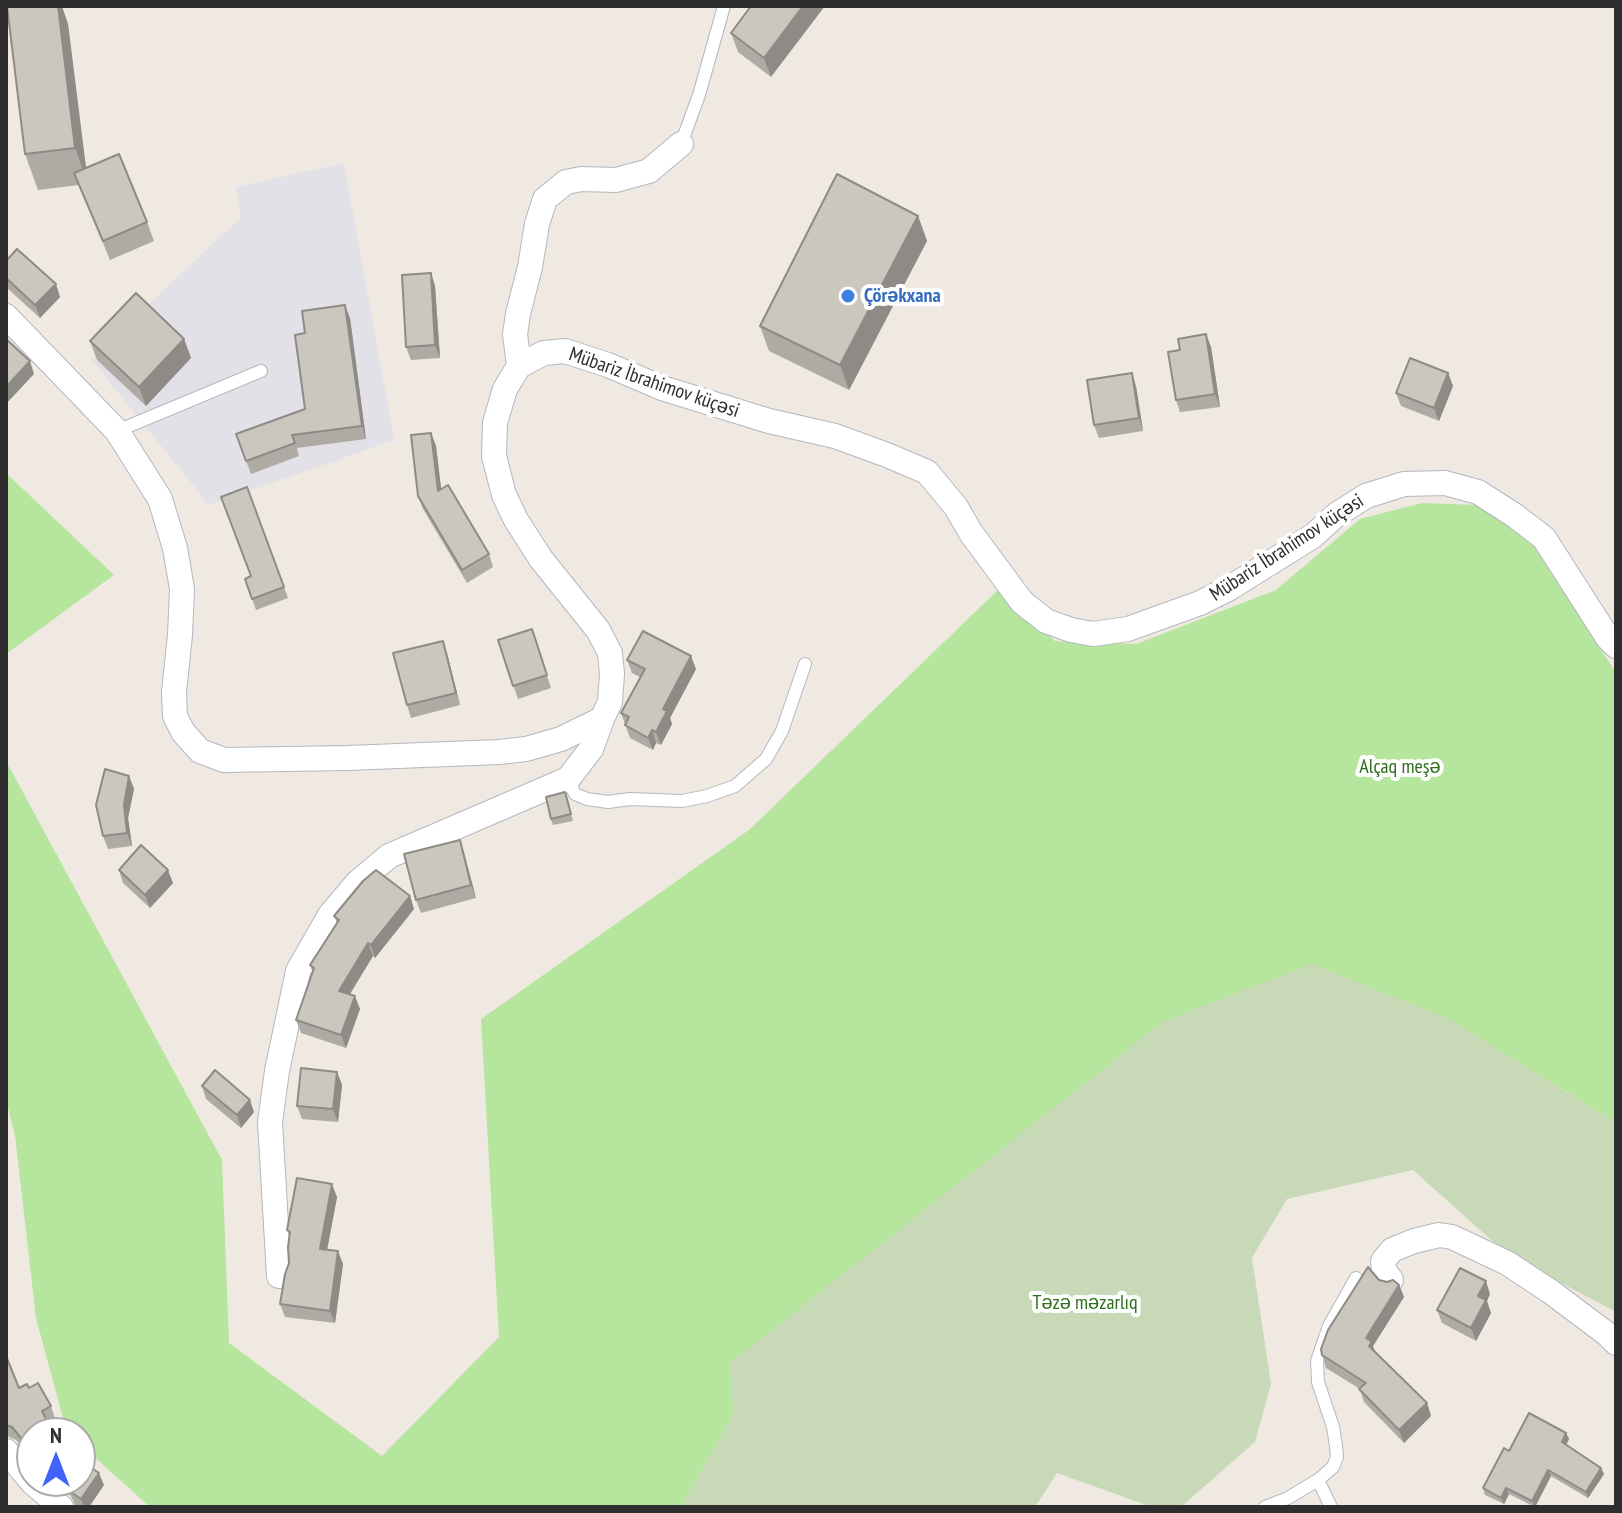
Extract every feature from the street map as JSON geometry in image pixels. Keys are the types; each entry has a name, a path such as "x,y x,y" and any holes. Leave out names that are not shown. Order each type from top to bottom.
{"street":[{"path":"279,1276 270,1122 277,1071 298,971 330,915 357,883 389,856 568,779 591,749 610,702 610,653 598,630 541,559 504,495 494,456 495,423 505,389 519,366 515,334 518,314 545,199 566,182 616,180 649,171 681,144"},
{"path":"6,316 117,431 160,499 175,548 182,589 175,716 183,732 200,751 224,760 499,752 526,749 561,739 602,719"},
{"name":"Mübariz İbrahimov küçəsi","path":"519,366 544,353 565,351 662,388 769,421 835,436 927,472 956,507 971,533 1022,602 1046,621 1071,630 1093,634 1128,629 1200,603 1313,536 1336,515 1366,496 1404,484 1445,483 1478,492 1544,538 1616,646"},
{"path":"1391,1280 1384,1270 1383,1261 1392,1250 1439,1235 1452,1237 1507,1263 1551,1292 1616,1343"},
{"path":"6,1451 33,1483 61,1507"}],"lane":[{"path":"681,144 699,95 724,6"},
{"path":"117,431 261,371"},
{"path":"568,779 575,794 608,802 630,799 682,801 735,786 766,759 782,731 805,664"},
{"path":"1265,1507 1288,1498 1318,1480 1333,1467 1337,1457 1333,1427 1318,1382 1317,1361 1329,1326 1356,1278"},
{"path":"1318,1480 1331,1507"}],"shaded area":[{"path":"344,163 394,440 209,505 91,359 241,217 236,187"}],"green space":[{"path":"6,473 114,575 6,654"},
{"name":"Alçaq meşə","path":"1422,503 1478,505 1531,540 1616,673 1616,1123 1559,1087 733,1415 681,1507 150,1507 96,1458 96,1417 63,1417 36,1318 15,1135 6,1100 6,761 222,1160 229,1343 382,1456 499,1337 481,1019 749,830 1000,588 1055,641 1136,644 1276,590 1360,519"},
{"name":"Təzə məzarlıq","path":"1312,964 1450,1019 1616,1123 1616,1312 1508,1255 1413,1170 1287,1199 1252,1258 1271,1384 1255,1442 1181,1507 1152,1507 1057,1473 1035,1507 681,1507 733,1415 730,1363 1164,1021"}],"building":[{"path":"7,6 58,6 75,148 25,154"},
{"path":"751,6 803,6 764,58 731,33"},
{"path":"119,154 147,222 103,241 74,173"},
{"name":"Çörəkxana","path":"837,174 918,216 840,365 760,326"},
{"path":"17,249 56,284 35,305 6,278 6,261"},
{"path":"431,273 435,345 406,347 402,275"},
{"path":"136,293 184,339 139,387 90,341"},
{"path":"345,305 362,426 292,435 295,443 246,461 236,434 305,409 295,335 305,333 302,311"},
{"path":"1206,334 1215,394 1176,400 1168,352 1180,350 1178,339"},
{"path":"6,339 30,361 6,387"},
{"path":"1410,358 1448,373 1434,408 1396,393"},
{"path":"1132,373 1139,418 1094,425 1087,380"},
{"path":"431,433 438,491 448,485 489,554 462,570 418,496 411,435"},
{"path":"247,487 284,587 252,599 245,579 251,576 221,497"},
{"path":"532,629 547,675 513,686 498,640"},
{"path":"643,631 691,656 663,709 667,711 656,732 652,730 648,738 625,725 629,717 621,713 645,669 627,660"},
{"path":"443,641 456,693 407,705 393,653"},
{"path":"105,769 129,776 124,805 127,833 103,836 96,805"},
{"path":"565,792 571,814 551,819 546,797"},
{"path":"460,840 471,885 416,900 404,854"},
{"path":"141,845 168,870 145,895 119,870"},
{"path":"376,870 410,896 371,945 368,943 339,991 355,996 341,1035 296,1020 314,968 310,965 339,920 334,916"},
{"path":"301,1068 337,1072 333,1109 297,1106"},
{"path":"215,1070 250,1100 237,1115 202,1086"},
{"path":"297,1178 332,1184 320,1249 338,1251 330,1311 280,1304 289,1263 290,1232 287,1230"},
{"path":"1368,1267 1379,1280 1393,1280 1399,1285 1366,1338 1372,1342 1369,1346 1427,1403 1399,1430 1359,1389 1366,1383 1322,1355 1328,1330"},
{"path":"1460,1268 1486,1281 1478,1296 1486,1300 1471,1328 1437,1310"},
{"path":"6,1356 19,1388 27,1384 29,1388 38,1383 51,1406 42,1411 45,1417 16,1417 16,1432 6,1425"},
{"path":"1529,1413 1566,1433 1562,1442 1601,1468 1586,1492 1548,1470 1532,1501 1506,1488 1501,1498 1483,1488 1504,1448 1509,1451"}],"place":[{"name":"Çörəkxana","path":"848,296"}]}
